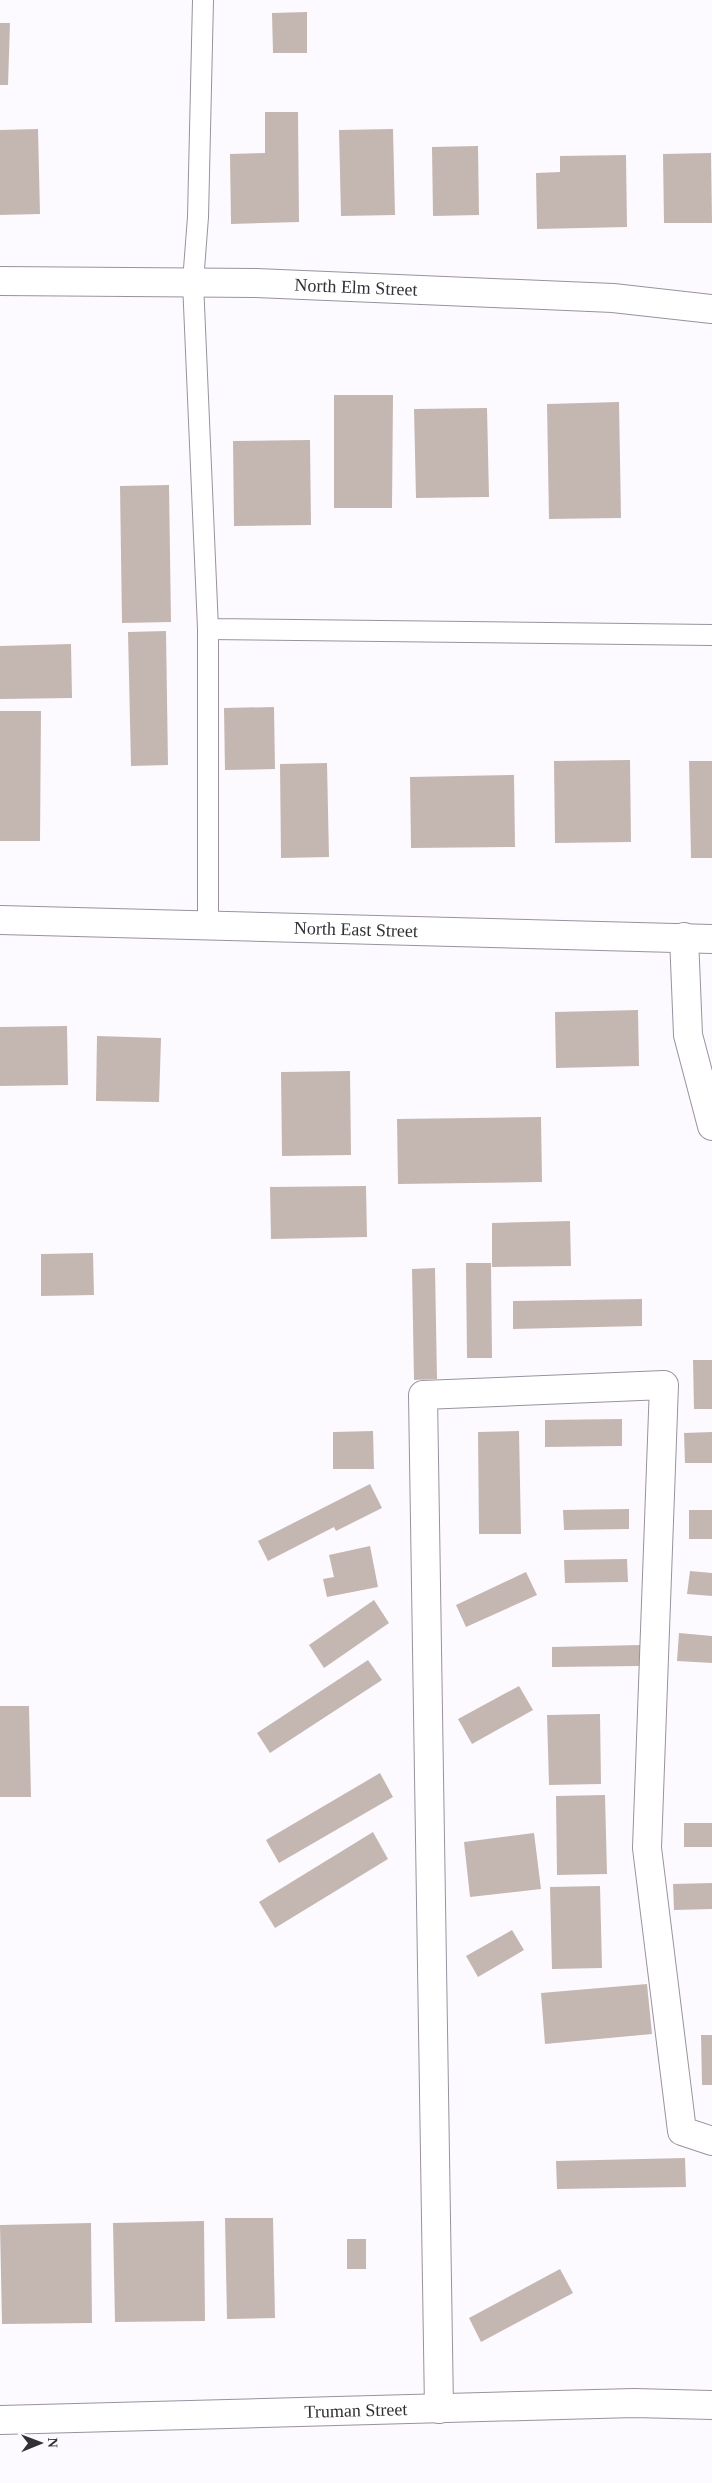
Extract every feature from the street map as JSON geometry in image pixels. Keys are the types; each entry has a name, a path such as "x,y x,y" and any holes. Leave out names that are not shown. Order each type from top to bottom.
{"street":[{"name":"North Elm Street","path":"0,281 193,282 613,298 712,309"},
{"name":"North East Street","path":"0,920 684,936 712,939"},
{"path":"684,936 688,1035 712,1126"},
{"path":"439,2409 423,1395 664,1385 647,1848 682,2131 712,2141"},
{"name":"Truman Street","path":"0,2420 634,2403 712,2405"}],"lane":[{"path":"202,0 198,217 193,282 208,629 208,925"},
{"path":"208,629 712,635"}],"building":[{"path":"307,12 307,53 273,53 272,13"},
{"path":"0,23 10,23 8,85 0,85"},
{"path":"265,112 298,112 299,222 231,224 230,154 265,153"},
{"path":"38,129 40,214 0,215 0,130"},
{"path":"393,129 395,215 341,216 339,130"},
{"path":"478,146 479,215 433,216 432,147"},
{"path":"711,153 712,223 664,223 663,154"},
{"path":"626,155 627,227 537,229 536,173 560,172 560,156"},
{"path":"334,395 393,395 392,508 334,508"},
{"path":"619,402 621,518 549,519 547,404"},
{"path":"487,408 489,497 416,498 414,409"},
{"path":"310,440 311,525 234,526 233,441"},
{"path":"169,485 171,622 122,623 120,486"},
{"path":"166,631 168,765 131,766 128,632"},
{"path":"71,644 72,698 0,699 0,646"},
{"path":"274,707 275,769 225,770 224,708"},
{"path":"0,711 41,711 40,841 0,841"},
{"path":"630,760 631,842 555,843 554,761"},
{"path":"689,761 712,761 712,858 691,858"},
{"path":"327,763 329,857 281,858 280,764"},
{"path":"514,775 515,847 411,848 410,777"},
{"path":"638,1010 639,1066 556,1068 555,1012"},
{"path":"67,1026 68,1085 0,1086 0,1027"},
{"path":"97,1036 161,1038 159,1102 96,1101"},
{"path":"350,1071 351,1155 282,1156 281,1072"},
{"path":"541,1117 542,1182 398,1184 397,1119"},
{"path":"366,1186 367,1237 271,1239 270,1187"},
{"path":"570,1221 571,1266 492,1267 492,1223"},
{"path":"93,1253 94,1295 41,1296 41,1254"},
{"path":"466,1263 491,1263 492,1358 467,1358"},
{"path":"435,1268 437,1379 414,1380 412,1269"},
{"path":"642,1299 642,1326 513,1329 513,1301"},
{"path":"693,1360 712,1360 712,1409 694,1409"},
{"path":"622,1419 622,1446 545,1447 545,1420"},
{"path":"373,1431 374,1469 333,1469 333,1432"},
{"path":"519,1431 521,1534 479,1534 478,1432"},
{"path":"712,1432 712,1463 685,1463 684,1433"},
{"path":"370,1484 382,1508 336,1531 334,1527 268,1561 258,1541"},
{"path":"629,1509 629,1529 564,1530 563,1510"},
{"path":"689,1510 712,1510 712,1539 689,1539"},
{"path":"370,1546 378,1587 327,1597 323,1579 334,1577 329,1555"},
{"path":"627,1559 628,1582 565,1583 564,1560"},
{"path":"690,1571 712,1573 712,1596 687,1594"},
{"path":"526,1572 537,1595 466,1627 456,1605"},
{"path":"374,1600 389,1623 324,1668 309,1645"},
{"path":"679,1633 712,1636 712,1663 677,1661"},
{"path":"641,1645 641,1666 552,1667 552,1647"},
{"path":"368,1660 382,1680 270,1753 257,1733"},
{"path":"519,1686 533,1710 472,1744 458,1719"},
{"path":"0,1706 29,1706 31,1797 0,1797"},
{"path":"600,1714 601,1784 549,1785 547,1715"},
{"path":"380,1773 393,1797 279,1863 266,1840"},
{"path":"605,1795 607,1874 557,1875 556,1796"},
{"path":"684,1823 712,1823 712,1847 684,1847"},
{"path":"373,1832 388,1859 275,1928 259,1902"},
{"path":"534,1833 541,1889 470,1897 464,1842"},
{"path":"712,1883 712,1909 674,1910 673,1884"},
{"path":"600,1886 602,1968 552,1969 550,1887"},
{"path":"512,1930 524,1950 478,1977 466,1956"},
{"path":"647,1984 652,2034 545,2044 541,1993"},
{"path":"701,2035 712,2035 712,2085 702,2085"},
{"path":"685,2158 686,2187 557,2189 556,2161"},
{"path":"225,2218 273,2218 275,2318 227,2319"},
{"path":"204,2221 205,2321 115,2322 113,2223"},
{"path":"91,2223 92,2323 2,2324 0,2225"},
{"path":"347,2239 366,2239 366,2269 347,2269"},
{"path":"560,2269 573,2293 481,2342 469,2318"}]}
